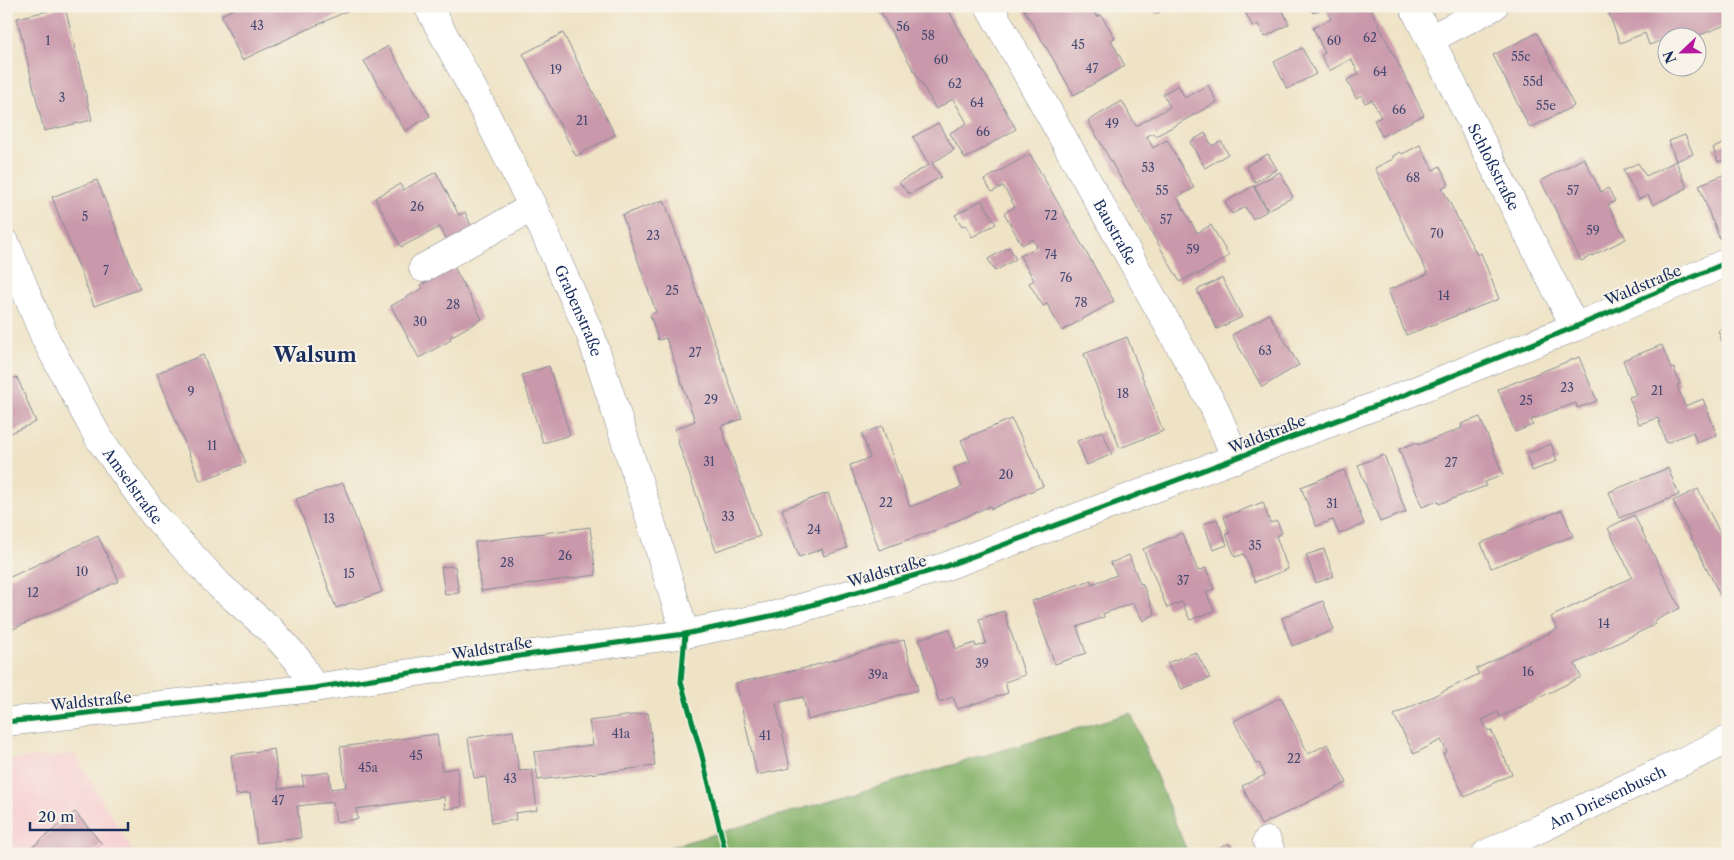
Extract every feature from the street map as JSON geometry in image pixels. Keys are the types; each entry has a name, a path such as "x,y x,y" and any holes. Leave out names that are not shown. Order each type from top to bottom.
{"street":[{"name":"Grabenstraße","path":"428,6 533,207 591,336 641,489 685,634"},
{"name":"Baustraße","path":"989,6 1214,406 1236,459"},
{"name":"Schloßstraße","path":"1413,6 1575,327"},
{"path":"1430,39 1494,6"},
{"path":"422,268 533,207"},
{"name":"Amselstraße","path":"6,244 46,340 98,437 154,515 220,586 272,631 298,660 314,688"},
{"name":"Waldstraße","path":"6,722 314,688 526,655 685,634 780,614 944,567 1236,459 1402,396 1575,327 1728,262"},
{"name":"Am Driesenbusch","path":"1486,854 1728,740"}],"shaded area":[{"path":"75,754 134,854 6,854 6,760"}],"green space":[{"path":"1131,713 1188,854 646,854"}],"building":[{"path":"240,6 345,6 347,11 242,60 221,15"},
{"path":"893,6 946,6 1016,129 965,159 950,133 967,123 953,99 936,109 881,13"},
{"path":"1022,6 1090,6 1097,17 1101,15 1115,38 1111,40 1125,66 1074,95"},
{"path":"1151,6 1170,6 1156,14"},
{"path":"1242,6 1281,6 1289,24 1265,37 1258,24 1253,27"},
{"path":"1310,6 1369,6 1424,115 1382,136 1374,120 1381,117 1372,100 1365,103 1361,95 1356,98 1347,80 1359,74 1351,59 1329,71 1321,55 1325,53 1313,28 1331,19 1325,8 1313,13"},
{"path":"1606,6 1728,6 1728,24 1706,33 1706,28 1656,28 1656,42 1649,45 1645,33 1620,43"},
{"path":"65,7 92,120 44,131 17,18"},
{"path":"563,33 615,135 576,156 523,54"},
{"path":"1537,33 1574,106 1530,128 1493,55"},
{"path":"388,46 430,116 405,131 364,61"},
{"path":"1302,48 1316,74 1287,89 1274,62"},
{"path":"1178,85 1185,98 1208,85 1217,102 1156,136 1154,133 1147,136 1153,148 1167,140 1194,188 1177,197 1197,233 1211,225 1229,256 1197,275 1196,273 1180,282 1088,121 1122,101 1136,126 1170,107 1163,94"},
{"path":"938,123 954,150 932,163 941,177 912,193 908,193 899,182 929,165 913,137"},
{"path":"1205,133 1212,146 1221,141 1228,154 1205,168 1190,142"},
{"path":"1685,135 1693,154 1676,161 1669,141"},
{"path":"1728,142 1728,173 1723,160 1718,162 1713,148"},
{"path":"1420,145 1433,170 1440,166 1449,184 1442,188 1477,255 1481,253 1499,299 1406,335 1388,290 1428,274 1375,168 1393,159 1393,156 1400,152 1402,154"},
{"path":"1030,154 1114,301 1062,331 1047,304 1043,306 1029,283 1034,280 1020,256 1037,247 1033,239 1022,245 1004,213 1015,207 1003,186 992,192 984,180"},
{"path":"1268,154 1277,169 1255,182 1246,166"},
{"path":"1584,158 1601,192 1608,188 1615,201 1608,205 1626,239 1581,261 1541,181"},
{"path":"1676,161 1687,188 1653,205 1648,195 1639,199 1623,170 1638,163 1646,176"},
{"path":"436,172 459,215 465,212 473,230 449,243 440,227 401,247 375,198 400,184 403,190"},
{"path":"1280,172 1293,197 1268,210 1254,186"},
{"path":"1728,173 1728,236 1720,239 1699,185"},
{"path":"97,180 140,289 94,306 52,197"},
{"path":"1253,186 1267,211 1253,219 1245,207 1232,214 1225,202"},
{"path":"664,200 742,419 721,426 760,536 716,551 675,429 695,421 666,338 658,340 650,315 656,312 622,215"},
{"path":"982,200 996,224 972,237 966,225 962,226 955,215"},
{"path":"1009,247 1016,259 995,271 988,259"},
{"path":"454,267 482,319 450,337 451,340 419,358 391,306 423,288 421,285"},
{"path":"1222,278 1242,317 1217,329 1197,290"},
{"path":"1269,314 1299,365 1262,387 1232,335"},
{"path":"1728,327 1728,356 1718,331"},
{"path":"1127,337 1163,431 1120,448 1084,354"},
{"path":"1662,345 1671,369 1674,368 1680,384 1677,385 1685,406 1703,399 1717,435 1697,443 1693,432 1666,443 1658,418 1639,424 1629,397 1636,395 1623,360"},
{"path":"203,355 246,463 200,481 157,373"},
{"path":"1579,357 1597,401 1577,408 1576,403 1553,411 1531,420 1533,425 1515,432 1498,389"},
{"path":"549,366 570,435 543,443 522,375"},
{"path":"17,377 36,422 6,435 6,381"},
{"path":"1480,417 1503,475 1485,482 1486,486 1439,504 1438,501 1422,507 1399,449 1417,442 1418,445 1462,428 1461,424"},
{"path":"1011,419 1043,486 991,509 990,506 947,526 879,550 850,465 870,458 862,434 882,426 910,507 962,487 954,468 970,461 961,440"},
{"path":"1102,431 1112,454 1087,465 1077,441"},
{"path":"1551,444 1557,461 1532,471 1526,454"},
{"path":"1384,455 1406,512 1380,522 1358,465"},
{"path":"1668,468 1679,495 1619,518 1609,492"},
{"path":"1344,470 1364,524 1339,534 1333,520 1316,526 1301,487"},
{"path":"343,483 382,592 336,608 296,499"},
{"path":"1698,489 1728,549 1728,611 1673,501"},
{"path":"828,493 847,548 824,556 822,549 799,557 782,509"},
{"path":"1263,502 1270,523 1277,521 1282,533 1276,536 1288,569 1255,582 1244,554 1235,557 1226,534 1230,533 1224,517"},
{"path":"1562,510 1573,536 1491,568 1481,543"},
{"path":"1634,515 1680,608 1654,621 1656,624 1575,664 1581,677 1500,717 1498,712 1482,720 1488,731 1491,730 1512,774 1465,797 1443,754 1447,752 1441,740 1414,754 1394,715 1479,674 1476,669 1557,629 1551,617 1632,577 1608,528"},
{"path":"1217,519 1227,545 1213,550 1204,524"},
{"path":"590,527 596,575 481,591 475,542"},
{"path":"1182,533 1198,571 1206,568 1214,589 1206,592 1214,611 1190,620 1182,602 1167,608 1143,549"},
{"path":"98,536 119,581 13,629 6,614 6,579"},
{"path":"1324,549 1334,576 1316,583 1306,555"},
{"path":"1129,555 1140,584 1142,583 1155,614 1143,621 1133,603 1103,614 1104,617 1077,627 1086,653 1055,664 1032,601 1091,580 1092,584 1117,575 1110,562"},
{"path":"455,566 459,593 445,595 441,567"},
{"path":"1323,601 1334,630 1292,646 1282,618"},
{"path":"1004,611 1025,675 1005,682 1008,693 958,709 953,697 939,702 919,639 949,629 956,649 975,643 976,647 986,643 979,619"},
{"path":"904,640 918,690 808,720 803,697 776,703 790,768 757,775 736,683 805,668"},
{"path":"1196,652 1210,678 1182,689 1167,663"},
{"path":"1281,697 1308,754 1328,744 1347,783 1261,825 1242,786 1265,775 1259,763 1256,764 1234,721"},
{"path":"648,713 655,766 538,780 534,752 593,745 589,721"},
{"path":"513,731 519,771 532,770 537,810 515,813 516,820 492,823 486,777 474,778 468,738"},
{"path":"437,734 442,770 457,768 462,807 445,809 444,797 356,809 358,819 336,822 333,802 297,806 301,838 257,843 250,793 236,795 231,755 274,749 279,789 304,786 302,776 329,772 331,789 346,787 340,747"},
{"path":"75,812 102,844 90,854 24,854"},
{"path":"1229,843 1233,854 1205,854"}],"cycle path":[{"path":"6,722 314,688 526,655 685,634 780,614 944,567 1402,396 1575,327 1728,262"},
{"path":"685,634 681,682 702,756 726,854"}],"district":[{"name":"Walsum","path":"315,355"}]}
